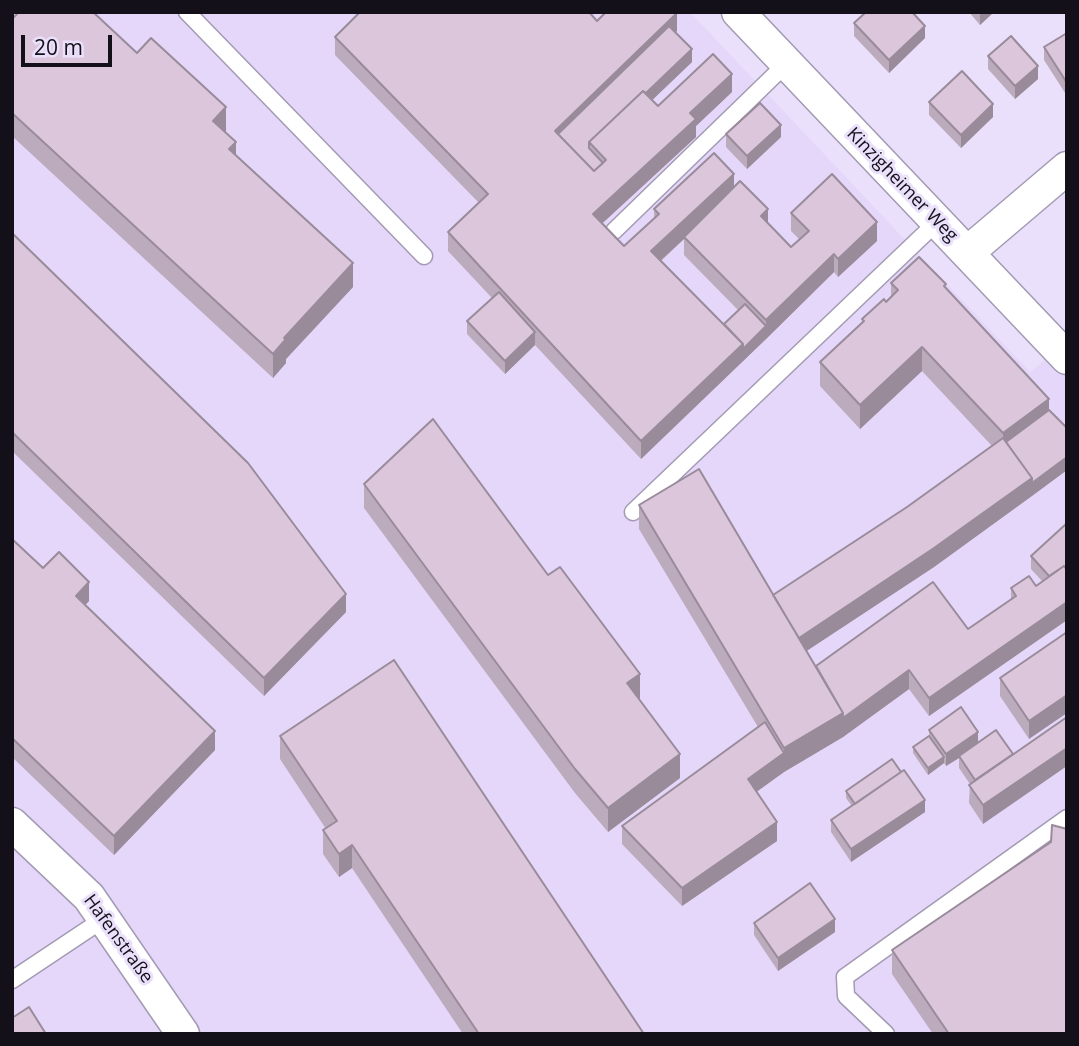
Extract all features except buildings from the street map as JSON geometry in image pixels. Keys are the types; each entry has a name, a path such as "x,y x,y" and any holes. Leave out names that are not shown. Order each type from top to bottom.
{"street":[{"name":"Kinzigheimer Weg","path":"738,12 1067,358"},
{"path":"967,253 1067,168"},
{"name":"Hafenstraße","path":"12,824 89,897 183,1034"}],"lane":[{"path":"187,12 424,256"},
{"path":"614,231 786,64"},
{"path":"633,512 937,222"},
{"path":"886,1034 846,996 845,977 1067,818"},
{"path":"12,981 105,918"}],"shaded area":[{"path":"12,12 690,12 1030,372 1067,341 1067,1034 12,1034"}]}
